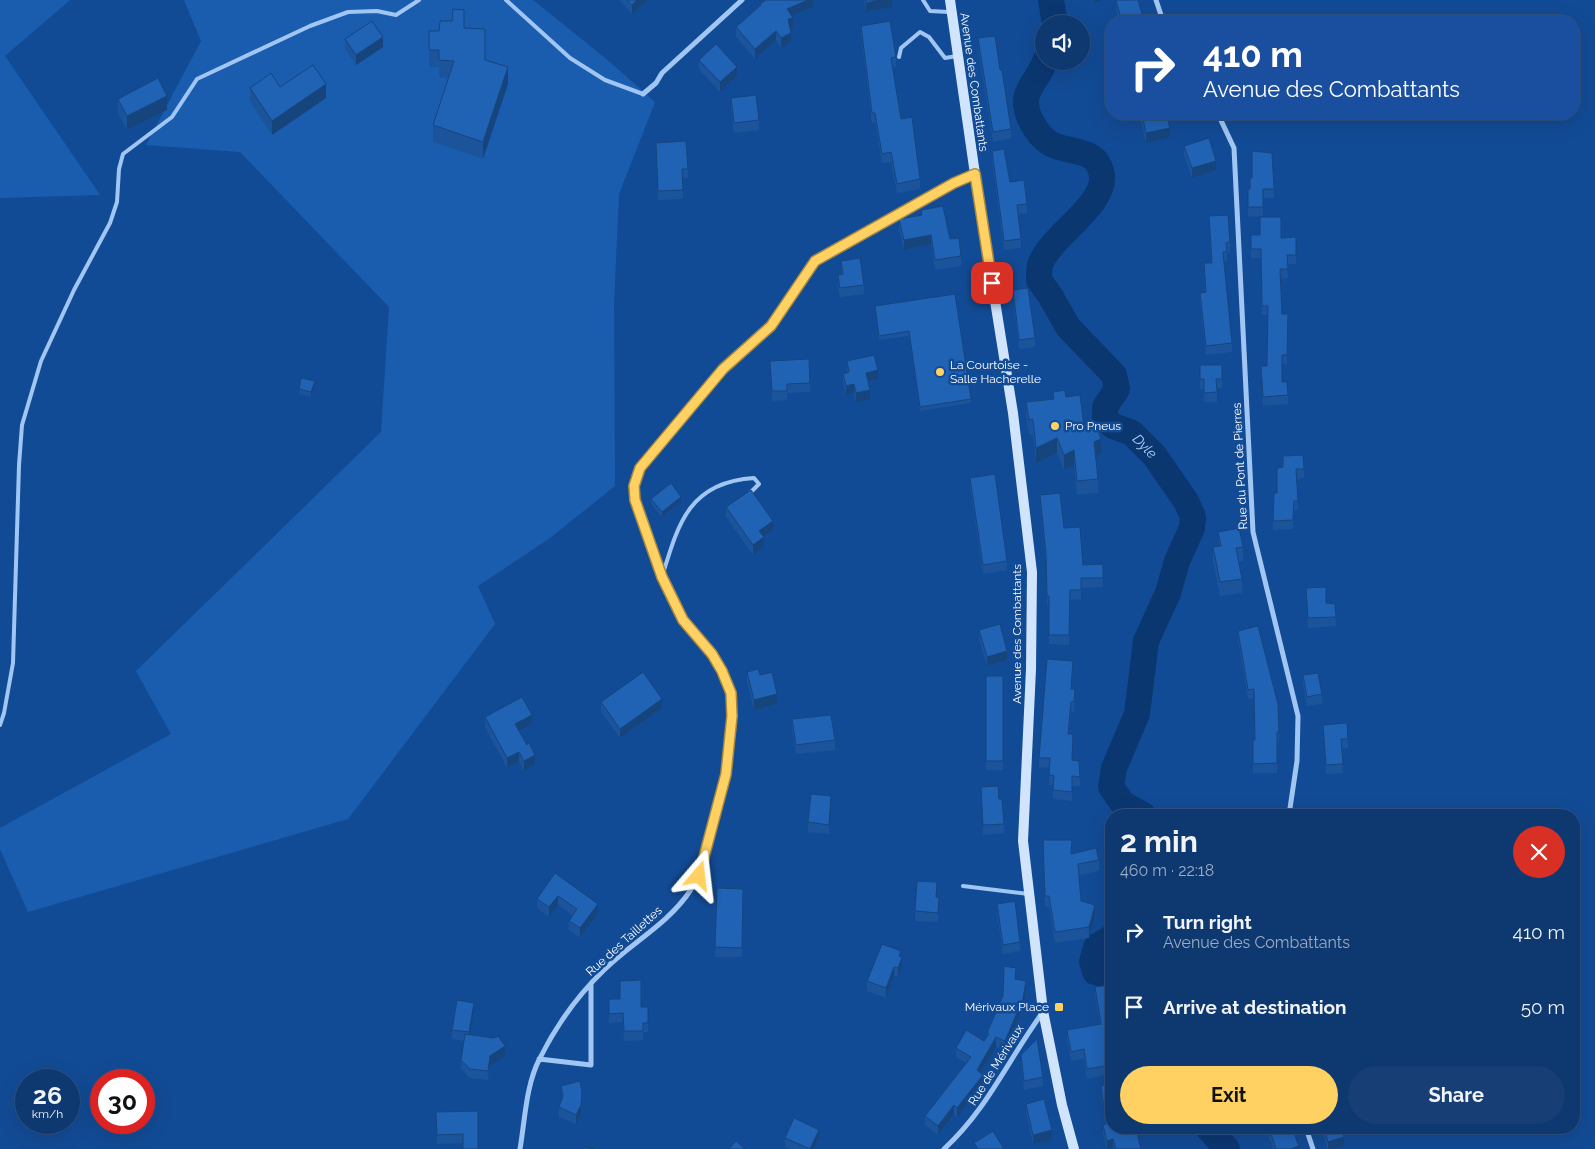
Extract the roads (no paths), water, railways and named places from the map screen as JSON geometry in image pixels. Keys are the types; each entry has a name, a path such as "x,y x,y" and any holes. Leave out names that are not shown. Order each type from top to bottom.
{"main road":[{"name":"Avenue des Combattants","path":"950,0 957,56 1013,413 1032,572 1031,669 1023,841 1043,1012 1062,1105 1074,1149"}],"street":[{"path":"642,94 656,82 662,72 742,0"},
{"path":"1156,0 1161,15"},
{"name":"Rue du Pont de Pierres","path":"1221,120 1234,148 1252,532 1298,716 1297,761 1290,809"},
{"name":"Rue des Taillettes","path":"520,1149 539,1059 562,1021 591,984 604,970 677,908 690,892 699,876 726,774 732,716 731,693 722,671 712,654 683,620 662,577 635,500 636,476 651,452 723,369 771,326 815,261 938,192 975,174"},
{"path":"539,1059 591,1065 591,984"},
{"name":"Rue de Mérivaux","path":"944,1149 977,1114 1022,1039 1043,1012"},
{"path":"1308,1134 1313,1149"}],"lane":[{"path":"0,725 13,663 22,425 41,361 74,290 110,223 118,202 118,169 122,154 172,117 197,79 310,26 348,12 377,11 396,15 419,0"},
{"path":"506,0 570,58 606,80 642,94"},
{"path":"923,0 930,11 939,13 952,11"},
{"path":"899,57 901,48 920,32 929,36 945,58 957,56"},
{"path":"662,577 677,529 689,509 705,493 733,479 754,478 759,484 746,498"},
{"path":"963,886 1029,894"}],"waterway":[{"name":"Dyle","path":"1051,0 1054,15"},
{"name":"Dyle","path":"1041,70 1031,86 1026,101 1029,115 1036,129 1051,144 1089,155 1099,166 1102,176 1101,187 1095,198 1046,254 1040,265 1039,280 1068,327 1114,375 1117,389 1105,407 1105,419 1113,426 1132,433 1154,455 1186,501 1193,517 1192,528 1177,561 1168,593 1146,641 1137,714 1114,768 1111,787 1123,804 1132,809"},
{"name":"Dyle","path":"1105,942 1096,947 1092,962 1095,972 1105,974"},
{"name":"Dyle","path":"1213,1134 1227,1149"}],"place":[{"name":"La Courtoise - Salle Hacherelle","path":"940,372"},
{"name":"Pro Pneus","path":"1055,426"},
{"name":"Mérivaux Place","path":"1059,1007"}]}
